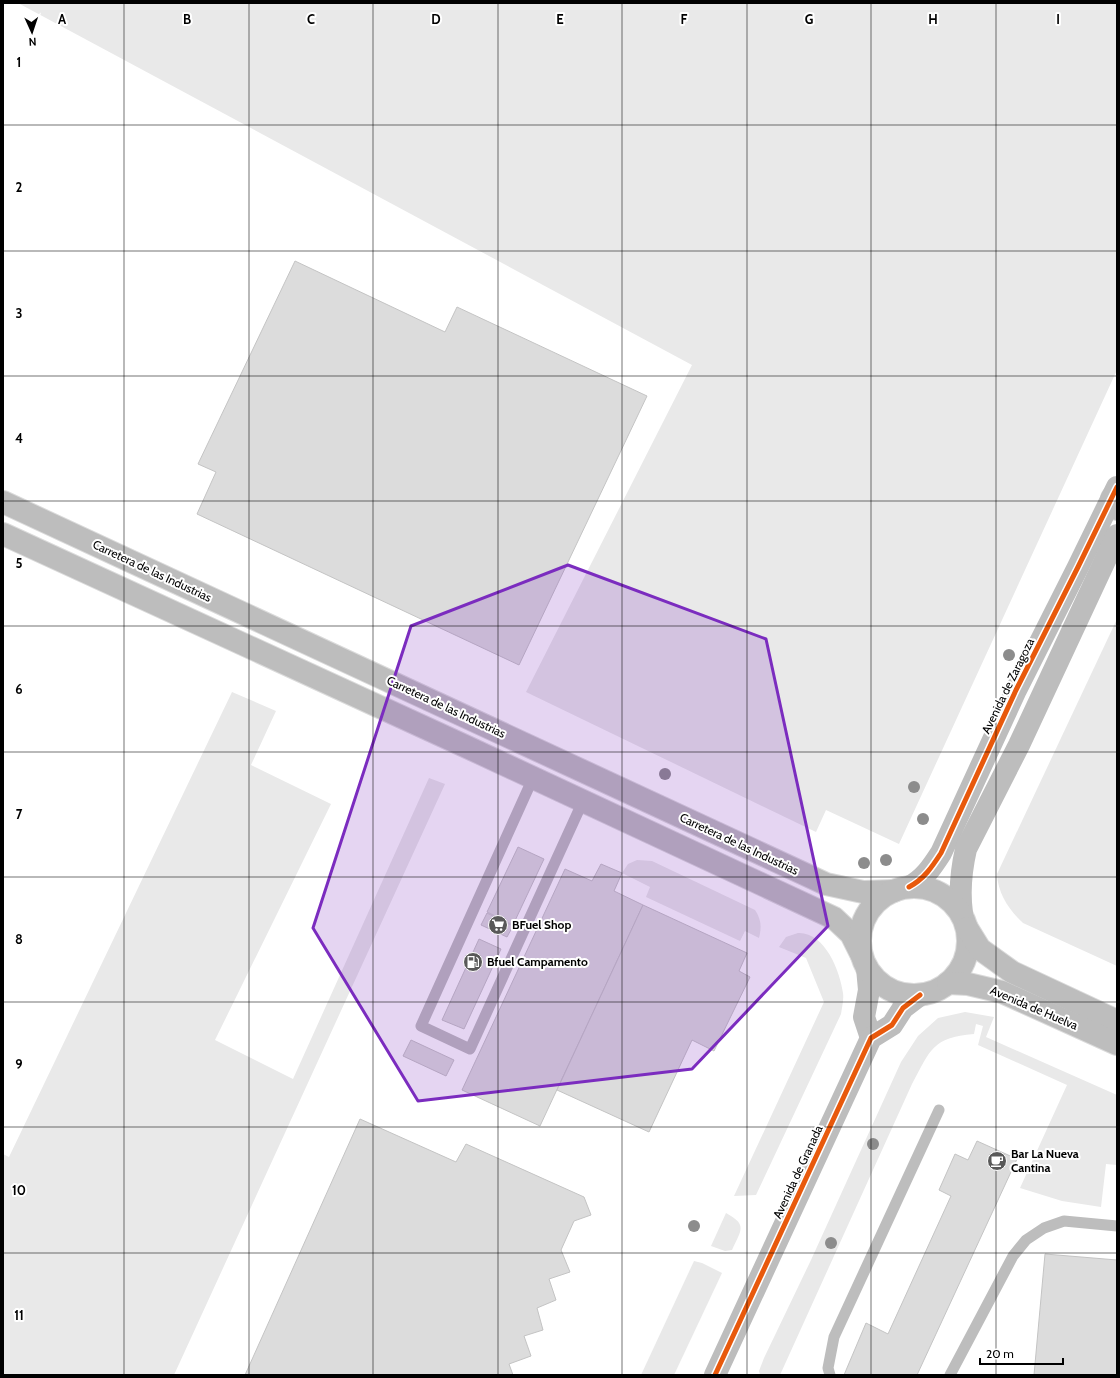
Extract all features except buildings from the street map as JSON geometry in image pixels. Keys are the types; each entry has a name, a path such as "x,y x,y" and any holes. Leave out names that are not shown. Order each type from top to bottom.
{"main road":[{"name":"Avenida de Zaragoza","path":"901,888 915,883 924,876 941,853 1016,690 1115,498"},
{"name":"Carretera de las Industrias","path":"3,502 826,884 863,892 901,888"},
{"path":"3,534 584,801 834,918 851,934 864,961 877,980 890,989 904,994 920,994 935,991 948,983 959,972 966,958 969,943 964,920 960,885 966,849 1019,745 1117,535"},
{"path":"920,994 903,1008 892,1025 871,1038 864,1017 869,990 860,938 863,923 870,910 880,898 901,888 924,888 939,892 952,901 964,920"},
{"name":"Avenida de Huelva","path":"964,920 980,949 1012,972 1117,1021"},
{"name":"Avenida de Huelva","path":"948,983 968,984 1002,992 1117,1044"},
{"name":"Avenida de Granada","path":"715,1375 871,1038"}],"lane":[{"path":"533,778 421,1026 470,1049 584,801"},
{"path":"830,1375 828,1368 834,1337 939,1110"},
{"path":"950,1375 1013,1256 1026,1240 1044,1228 1064,1221 1117,1226"}],"highlighted area":[{"path":"568,565 766,639 828,926 692,1069 418,1101 313,928 411,626"}],"shaded area":[{"path":"18,3 1117,3 1117,370 899,844 826,810 816,832 526,692 692,365"},
{"path":"1117,619 1117,966 1023,923 1013,913 1005,901 997,874"},
{"path":"232,692 276,711 251,765 331,804 215,1040 293,1079 429,778 445,784 174,1375 3,1375 3,1154 9,1157"},
{"path":"637,860 652,861 755,910 759,917 760,923 759,938 745,931 740,941 646,897 650,887 622,873 628,864"},
{"path":"798,933 808,934 816,939 830,954 835,964 843,993 841,1014 756,1195 734,1196 824,1002 806,958 779,947 786,937"},
{"path":"965,1012 994,1017 986,1037 1117,1095 1117,1165 1106,1164 1101,1207 1062,1201 1020,1188 1067,1085 978,1045 983,1026 976,1024 974,1034 960,1036 941,1042 934,1047 924,1062 912,1084 780,1375 760,1375 759,1371 764,1358 811,1260 901,1062 918,1036 938,1018"},
{"path":"726,1213 737,1221 741,1228 732,1250 725,1251 711,1246"},
{"path":"694,1261 702,1263 722,1273 674,1375 641,1375"}],"cycle path":[{"path":"909,887 931,868 941,853 1016,690 1117,487"},
{"path":"715,1375 871,1038 892,1025 903,1008 920,995"}],"place":[{"name":"BFuel Shop","path":"498,925"},
{"name":"Bfuel Campamento","path":"473,962"},
{"name":"Bar La Nueva Cantina","path":"997,1161"}]}
